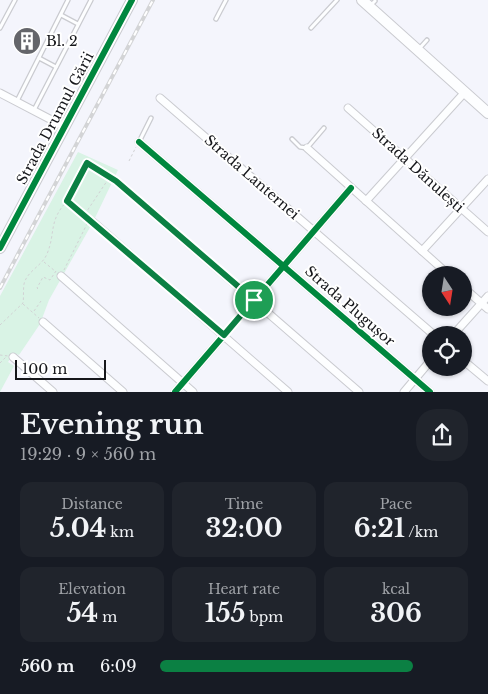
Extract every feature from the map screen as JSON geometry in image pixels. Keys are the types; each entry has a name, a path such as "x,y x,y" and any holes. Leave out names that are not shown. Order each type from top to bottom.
{"street":[{"name":"Strada Drumul Gării","path":"0,248 132,0"},
{"path":"369,3 418,50 488,112"},
{"path":"366,201 465,92"},
{"path":"0,93 64,127"},
{"name":"Strada Lanternei","path":"160,98 424,326"},
{"name":"Strada Dănulești","path":"348,108 488,232"},
{"name":"Strada Plugușor","path":"139,142 430,392"},
{"path":"307,148 439,266"},
{"path":"422,251 488,179"},
{"path":"116,181 359,392"},
{"path":"175,392 351,188"},
{"path":"93,222 288,392"},
{"path":"58,274 193,392"},
{"path":"472,295 488,309"},
{"path":"461,326 488,296"},
{"path":"43,322 123,392"},
{"path":"10,356 53,392"},
{"path":"472,368 488,382"},
{"path":"404,392 422,370"}],"lane":[{"path":"0,28 15,0"},
{"path":"17,102 68,0"},
{"path":"34,110 91,0"},
{"path":"216,19 226,0"},
{"path":"311,28 337,0"},
{"path":"60,15 78,24"},
{"path":"418,50 427,40"},
{"path":"38,58 56,68"},
{"path":"139,142 151,118"},
{"path":"292,139 300,147 307,148 324,128"}],"path":[{"path":"129,161 139,142"},
{"path":"0,325 23,303 26,279 43,261 50,246 52,222 67,201 87,163 109,177 84,215"},
{"path":"38,289 43,278 50,280 58,274 89,219 67,201"},
{"path":"43,261 58,274"},
{"path":"33,312 41,302"},
{"path":"23,303 43,322"},
{"path":"0,363 10,356"}],"green space":[{"path":"78,152 118,170 93,222 49,300 40,324 19,355 14,353 8,362 14,366 0,392 0,296"}],"railway":[{"path":"0,288 153,0"}],"cycle path":[{"path":"0,248 132,0"},
{"path":"139,142 430,392"},
{"path":"175,392 351,188"}],"place":[{"name":"Bl. 2","path":"27,41"}],"route":[{"path":"87,163 116,181 254,300 224,335 67,201 76,186 77,178 87,163"}]}
